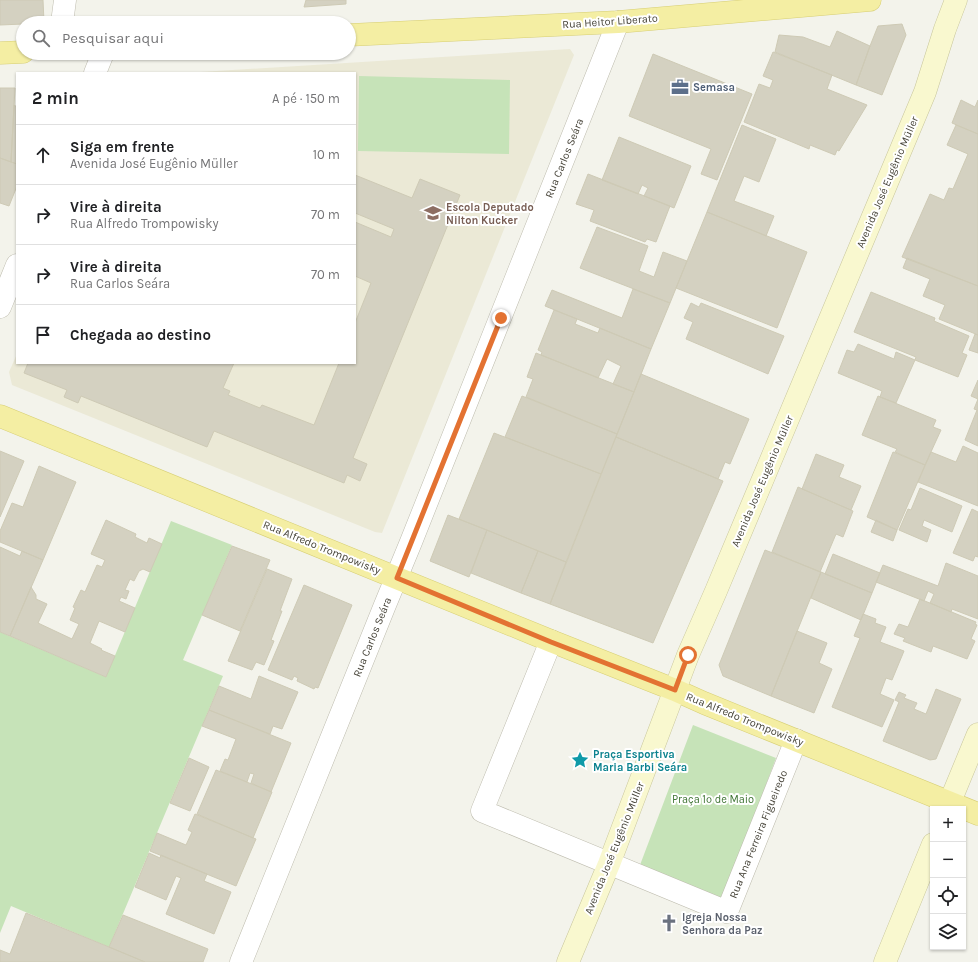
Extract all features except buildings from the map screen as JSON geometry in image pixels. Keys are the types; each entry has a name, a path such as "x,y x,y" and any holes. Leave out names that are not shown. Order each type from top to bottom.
{"main road":[{"name":"Rua Heitor Liberato","path":"356,35 618,22 870,0"},
{"name":"Avenida José Eugênio Müller","path":"568,962 609,864 688,655 925,92 956,0"},
{"path":"0,53 16,52"},
{"name":"Rua Alfredo Trompowisky","path":"0,416 551,642 675,690 796,740 948,806"},
{"path":"948,806 978,734"},
{"name":"Rua Alfredo Trompowisky","path":"966,811 978,814"},
{"path":"885,962 930,851"}],"street":[{"path":"63,16 65,0"},
{"name":"Rua Carlos Seára","path":"241,962 397,578 618,22"},
{"path":"95,72 100,60"},
{"path":"0,307 16,267"},
{"name":"Rua Ana Ferreira Figueiredo","path":"551,642 482,811 727,912 796,740"}],"shaded area":[{"name":"Escola Deputado Nilton Kucker","path":"570,49 574,55 382,533 375,532 12,385 9,372 16,356 16,364 356,364 356,72 200,72"}],"green space":[{"path":"359,76 510,80 509,154 358,151"},
{"path":"171,521 232,545 183,660 223,676 109,947 11,906 0,933 0,632 106,677"},
{"name":"Praça 1º de Maio","path":"693,725 776,758 723,899 640,865"}],"place":[{"name":"Semasa","path":"680,87"},
{"name":"Escola Deputado Nilton Kucker","path":"433,213"},
{"name":"Praça Esportiva Maria Barbi Seára","path":"580,760"},
{"name":"Igreja Nossa Senhora da Paz","path":"669,923"}],"route":[{"path":"501,318 397,578 551,642 675,690 688,655"}]}
